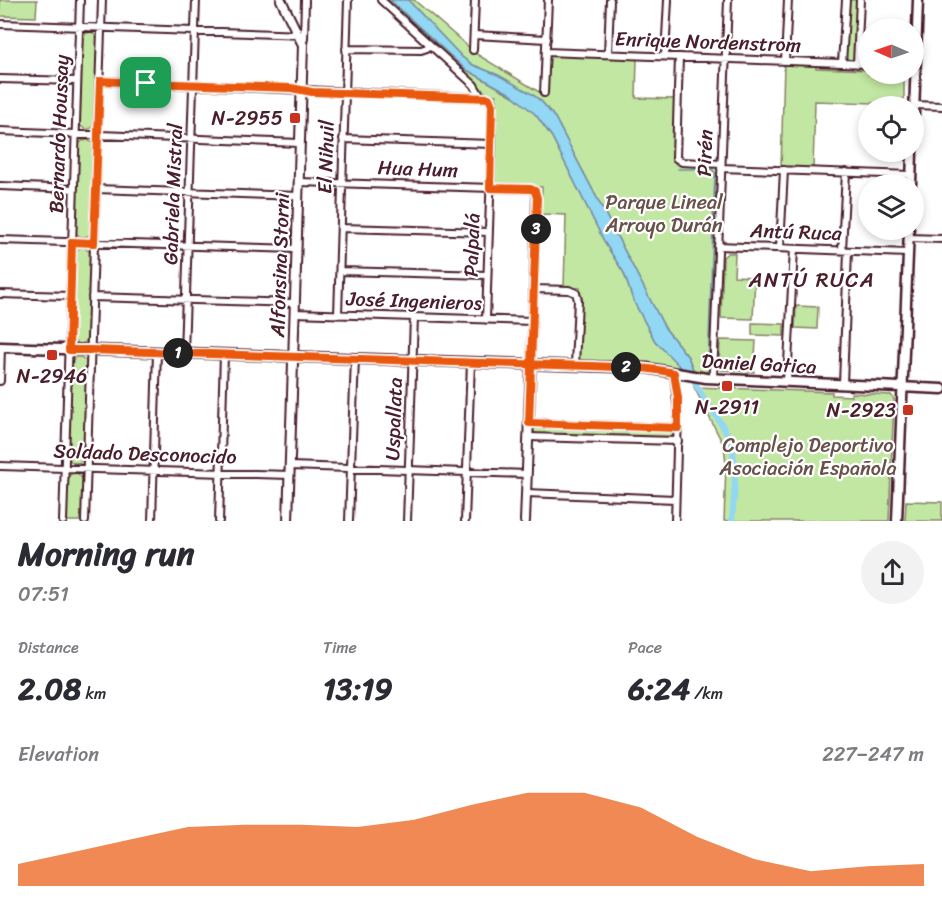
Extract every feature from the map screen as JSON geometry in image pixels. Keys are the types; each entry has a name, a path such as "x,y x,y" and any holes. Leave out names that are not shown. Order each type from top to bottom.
{"main road":[{"path":"917,18 918,0"},
{"path":"897,521 909,240"},
{"name":"Daniel Gatica","path":"1,347 652,368 713,378 942,388"}],"street":[{"name":"Bernardo Houssay","path":"63,521 80,0"},
{"name":"Bernardo Houssay","path":"85,521 102,0"},
{"name":"Gabriela Mistral","path":"184,353 196,0"},
{"name":"Alfonsina Storni","path":"281,0 301,35"},
{"name":"Alfonsina Storni","path":"288,521 302,90 303,45 301,35 305,0"},
{"name":"El Nihuil","path":"338,315 348,0"},
{"path":"381,0 474,85 481,97"},
{"path":"473,50 475,0"},
{"path":"544,93 548,0"},
{"path":"608,54 610,0"},
{"path":"665,56 668,0"},
{"name":"Pirén","path":"713,378 728,0"},
{"path":"785,61 788,0"},
{"path":"842,63 846,0"},
{"path":"857,64 860,0"},
{"path":"0,24 301,35"},
{"path":"474,35 547,39"},
{"path":"346,49 421,50 427,48 429,44"},
{"name":"Enrique Nordenstrom","path":"546,52 857,64"},
{"path":"679,57 675,152 677,160 721,166 862,174"},
{"path":"0,79 77,81"},
{"path":"100,81 481,97"},
{"name":"Palpalá","path":"481,97 490,99 492,144 486,320"},
{"path":"924,108 942,106"},
{"path":"0,131 300,142"},
{"path":"344,138 492,144"},
{"path":"780,248 784,170"},
{"path":"843,384 846,172"},
{"name":"Hua Hum","path":"299,182 535,191 537,198 534,289"},
{"path":"0,186 74,189"},
{"path":"96,189 299,196"},
{"path":"341,228 489,232"},
{"path":"924,236 942,239"},
{"path":"0,240 297,249"},
{"name":"Antú Ruca","path":"718,246 908,253"},
{"path":"788,382 794,249"},
{"path":"340,271 487,275"},
{"path":"525,521 534,289 569,290 576,293 578,300 575,365"},
{"path":"0,294 70,296"},
{"path":"92,297 295,303"},
{"name":"José Ingenieros","path":"295,313 532,321"},
{"name":"Uspallata","path":"407,521 414,317"},
{"path":"0,381 1,347"},
{"path":"152,521 157,352"},
{"path":"219,521 225,354"},
{"path":"349,521 355,358"},
{"path":"465,521 471,362"},
{"path":"674,373 678,398 675,521"},
{"path":"529,423 678,428"},
{"path":"528,437 678,441"},
{"name":"Soldado Desconocido","path":"0,466 290,475"},
{"path":"290,466 527,474"},
{"path":"526,493 675,499"}],"green space":[{"path":"0,0 37,0 36,17 0,16"},
{"name":"Parque Lineal Arroyo Durán","path":"385,0 390,0 465,69 520,100 536,115 552,137 606,245 624,273 633,300 655,341 686,372 652,364 584,362 579,359 580,288 564,287 566,215 541,214 542,187 494,183 496,95 486,93"},
{"name":"Parque Lineal Arroyo Durán","path":"408,0 414,0 478,55 544,95 548,59 551,55 555,55 637,58 636,98 675,99 674,159 680,164 714,166 718,169 711,362 708,371 704,374 695,374 688,357 665,328 555,118 532,94 498,75 473,65 462,57"},
{"path":"848,0 858,0 856,57 851,61 845,57"},
{"path":"92,32 98,38 95,124 87,129 79,123 82,38 86,33"},
{"path":"784,64 858,70 858,84 904,84 904,96 858,96 858,102 815,101 813,169 781,168"},
{"path":"88,140 93,143 95,149 92,232 83,237 75,231 78,145"},
{"path":"84,247 91,253 88,338 80,344 72,338 75,252"},
{"path":"728,253 735,253 734,276 755,277 753,319 721,318 723,257"},
{"path":"796,306 818,307 817,329 795,328"},
{"path":"752,323 784,324 784,336 752,335"},
{"path":"720,340 756,341 754,372 721,370 719,367"},
{"path":"75,357 81,357 87,362 84,457 76,463 68,457 71,362"},
{"name":"Complejo Deportivo Asociación Española","path":"694,387 832,392 832,395 851,396 851,393 891,395 894,399 889,521 724,521 726,464 724,446"},
{"path":"537,426 672,430 675,435 673,438 535,434 533,430"},
{"path":"77,473 83,479 83,521 65,521 67,478"},
{"path":"906,501 942,502 942,521 905,521"}],"water":[{"path":"390,0 408,0 462,57 473,65 498,75 532,94 542,102 555,118 665,328 688,357 694,372 679,366 655,341 633,300 624,273 606,245 552,137 536,115 511,94 465,69"}],"waterway":[{"path":"678,169 712,169 715,173 708,366"},
{"path":"695,383 727,434 734,455 732,521"}],"place":[{"name":"N-2955","path":"295,118"},
{"name":"N-2946","path":"52,355"},
{"name":"N-2911","path":"727,386"},
{"name":"N-2923","path":"908,410"}],"district":[{"name":"ANTÚ RUCA","path":"812,280"}],"route":[{"path":"146,83 100,81 94,243 72,242 69,350 225,354 294,357 531,364 575,365 652,368 674,373 678,398 678,428 529,423 531,364 537,198 535,191 531,189 490,188 492,105 489,98 146,83"}]}
